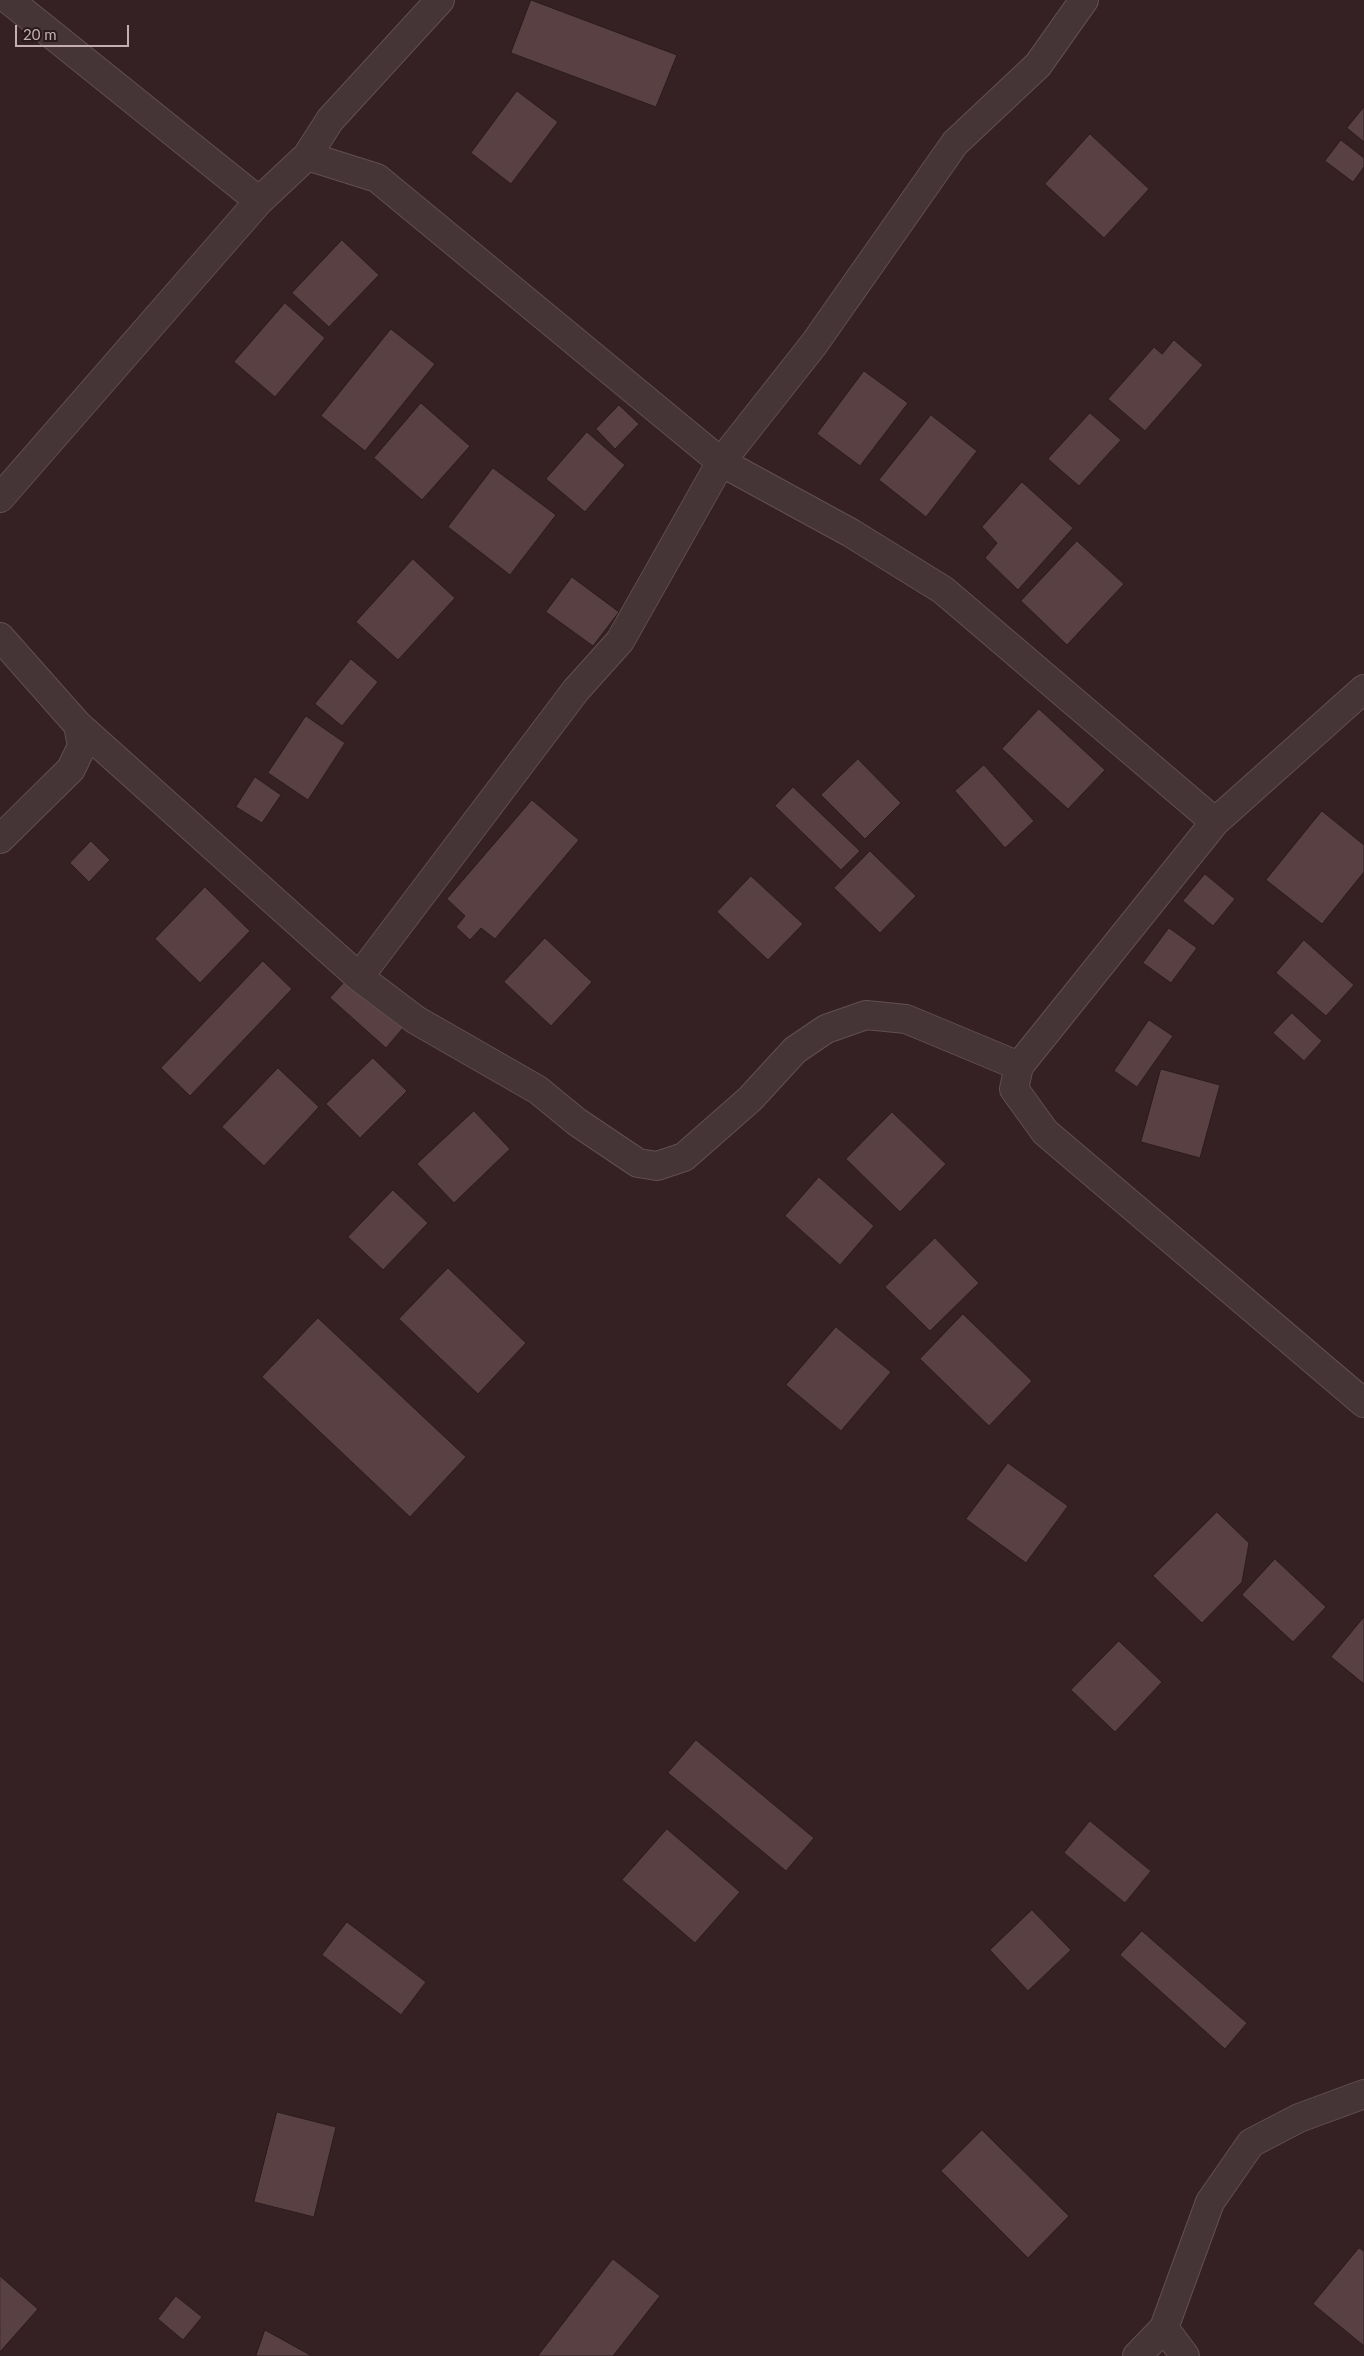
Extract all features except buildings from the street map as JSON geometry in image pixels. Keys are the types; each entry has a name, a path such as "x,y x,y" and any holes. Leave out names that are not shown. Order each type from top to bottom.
{"street":[{"path":"9,0 259,201"},
{"path":"0,498 259,201 307,156 330,120 440,0"},
{"path":"359,977 576,690 620,641 721,462 814,344 955,143 1038,65 1084,0"},
{"path":"307,156 377,178 721,462 851,533 943,590 1215,822"},
{"path":"0,637 78,725 359,977 416,1020 538,1090 576,1122 638,1163 657,1166 684,1157 750,1098 795,1050 826,1029 866,1015 906,1019 1019,1066"},
{"path":"1364,689 1215,822 1019,1066 1014,1089 1045,1132 1364,1403"},
{"path":"0,839 71,769 82,746 78,725"},
{"path":"1137,2356 1164,2328 1210,2202 1251,2143 1298,2118 1364,2094"},
{"path":"1164,2328 1185,2356"}]}
